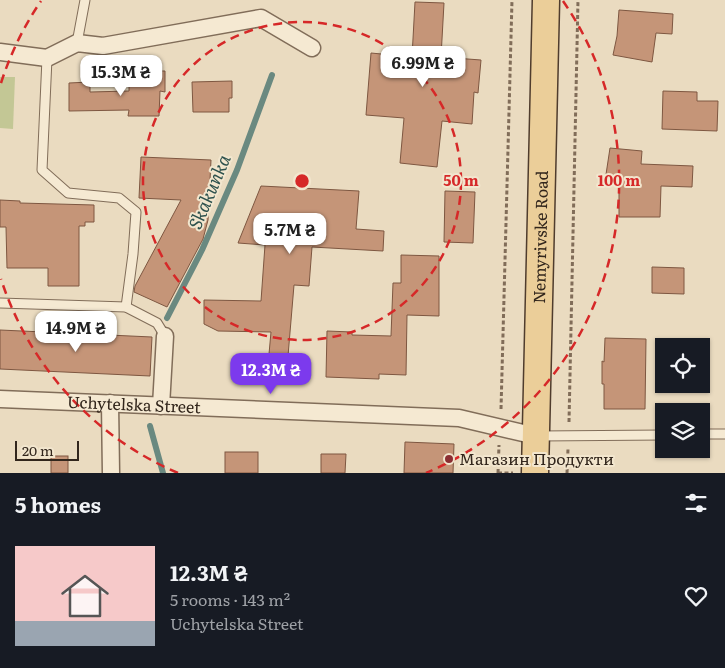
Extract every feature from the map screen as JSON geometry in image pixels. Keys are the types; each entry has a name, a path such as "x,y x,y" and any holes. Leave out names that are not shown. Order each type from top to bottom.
{"main road":[{"name":"Nemyrivske Road","path":"535,473 546,0"}],"street":[{"path":"0,52 48,58 77,43 103,46 261,18 312,48"},
{"path":"161,406 165,336"},
{"name":"Uchytelska Street","path":"0,399 458,418 536,436"},
{"path":"110,403 111,473"}],"lane":[{"path":"77,43 85,0"},
{"path":"48,58 42,170 68,193 119,198 136,212 126,307"},
{"path":"0,304 126,307 157,323 165,336"},
{"path":"710,434 725,434"},
{"path":"536,436 655,435"}],"path":[{"path":"512,0 498,473 513,473"},
{"path":"567,473 578,0"}],"green space":[{"path":"0,77 15,77 13,129 0,128"}],"building":[{"path":"415,2 444,3 441,57 481,60 478,93 474,92 472,124 442,121 437,167 400,163 404,118 366,115 371,53 412,57"},
{"path":"619,10 673,14 672,34 656,33 652,62 613,55"},
{"path":"146,71 165,71 165,92 160,91 159,116 128,116 129,110 69,111 69,83 90,82 90,92 129,91 129,79 146,79"},
{"path":"232,81 232,98 229,98 229,112 193,112 192,82"},
{"path":"663,91 697,92 697,101 718,101 717,131 662,129"},
{"path":"610,148 642,151 641,164 693,166 692,187 661,186 660,217 619,217 619,183 605,181"},
{"path":"141,157 211,160 208,220 203,239 167,307 134,292 135,286 181,200 139,198"},
{"path":"261,186 359,191 356,229 384,231 383,251 312,247 309,286 294,285 288,356 269,354 271,332 218,331 204,324 204,300 261,301 265,245 238,243"},
{"path":"445,191 475,192 473,243 444,242"},
{"path":"0,200 20,201 20,203 94,205 94,222 85,222 85,226 79,226 79,286 48,286 48,268 7,268 6,227 0,227"},
{"path":"401,255 439,256 439,316 407,315 406,375 379,374 379,379 326,377 327,331 352,332 352,335 391,336 393,283 401,283"},
{"path":"652,267 684,268 684,294 652,293"},
{"path":"0,330 152,337 150,376 0,369"},
{"path":"605,338 646,339 645,409 604,409 602,361 604,362"},
{"path":"405,442 454,444 453,473 404,473"},
{"path":"225,452 258,452 258,473 225,473"},
{"path":"321,454 346,454 345,473 321,473"},
{"path":"51,456 68,456 68,473 51,473"}],"waterway":[{"name":"Skakunka","path":"167,318 202,250 237,170 272,75"},
{"name":"Skakunka","path":"150,426 163,473"}],"place":[{"name":"Магазин Продукти","path":"449,459"}]}
